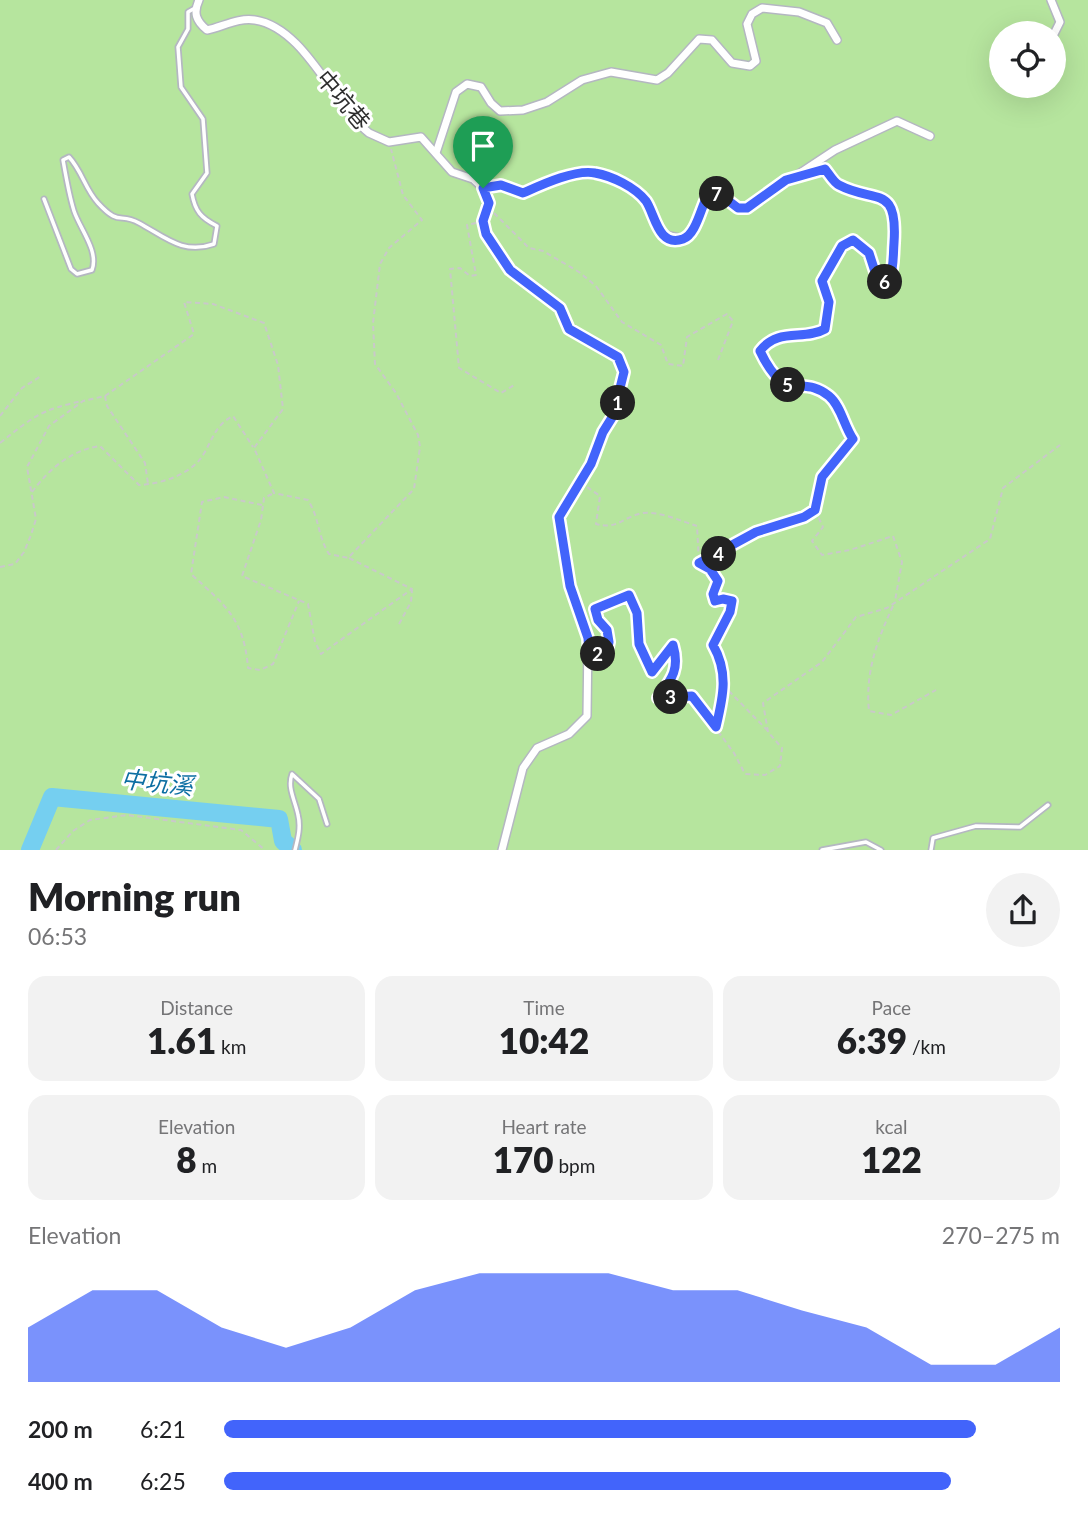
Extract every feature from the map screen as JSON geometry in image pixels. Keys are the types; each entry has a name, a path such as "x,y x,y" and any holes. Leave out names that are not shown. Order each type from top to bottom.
{"street":[{"path":"1051,0 1060,21"},
{"name":"中坑巷","path":"197,4 197,20 207,30 240,20 255,20 282,31 361,126 389,142 421,137 452,172 473,179 483,188"},
{"path":"436,152 456,92 467,84 481,87 500,111 523,110 547,102 582,80 611,72 657,80 668,73 699,39 712,40 732,63 750,66 756,61 757,54 747,23 752,14 762,8 799,12 827,23 837,40"},
{"path":"502,850 523,768 530,756 537,748 577,728 587,716 588,638 570,586 559,517 580,483 613,416 622,390 624,372 618,357 569,329 560,308 510,270 486,234 483,221 489,203 483,188 501,185 523,193 550,180 593,172 629,186 645,201 662,234 673,239 683,239 692,232 709,193 721,195 738,208 747,208 835,150 897,121 930,136"}],"lane":[{"path":"44,199 71,269 77,274 92,270 95,263 84,229 74,213 63,160 69,157 76,165 90,194 113,218 138,222 181,247 194,250 214,244 217,226 204,219 195,208 192,194 207,173 205,127 203,119 184,96 179,74 182,62 178,47 188,29 188,12 197,4"},
{"path":"295,850 300,832 299,817 289,783 292,774 319,799 327,824"},
{"path":"931,850 933,838 976,826 1020,827 1048,805"},
{"path":"822,850 866,842 881,850"}],"path":[{"path":"348,558 414,489 420,447 418,435 396,393 375,364 373,323 380,264 390,248 422,220 403,195 389,142"},
{"path":"812,173 825,169 838,185 880,195 892,208 895,228 893,272 889,281 879,284 869,253 853,240 842,246 822,281 829,302 825,329 815,335 793,332 765,344 760,351 777,379 791,387 827,394 835,402 853,439 822,477 815,510 823,527 812,541 822,555 850,550 893,536 902,562 895,603 873,652 867,694 869,711 891,715 936,690"},
{"path":"489,203 496,219 529,248 543,251 596,286 622,322 661,345 668,363 683,366 687,337 727,314 733,321 718,359"},
{"path":"483,221 467,225 476,275 470,276 460,268 450,269 459,368 501,393 516,384"},
{"path":"0,443 20,424 47,409 104,396 194,334 184,302 213,304 264,323 274,347 283,409 254,447"},
{"path":"0,416 22,388 41,376"},
{"path":"104,396 107,406 145,463 148,485"},
{"path":"0,567 15,564 24,552 36,519 27,467 50,426 83,401"},
{"path":"32,494 46,473 86,448 100,446 139,485 162,484 202,458 221,422 233,416 254,447 274,494"},
{"path":"768,732 763,703 822,662 856,617 895,603 990,539 1003,488 1060,445"},
{"path":"580,483 600,496 596,524 610,528 644,513 674,518 697,526 699,563"},
{"path":"274,494 308,500 318,516 319,539 329,554 348,558 412,589 321,654 314,642 308,604 254,584 242,576 264,498 274,494"},
{"path":"263,505 224,498 202,502 191,574 232,614 246,639 248,668 260,670 273,664 300,600"},
{"path":"699,563 756,532 804,517 815,510"},
{"path":"699,563 710,569 718,581 713,594 715,601 732,601 730,612 713,645 721,659 726,687 716,727"},
{"path":"399,624 411,602 412,589"},
{"path":"589,656 607,652 609,642 595,609 629,595 637,613 639,644 652,672 673,645 678,661 674,676 658,698 692,696 746,774 765,775 780,766 782,748 726,687"},
{"path":"55,850 73,831 90,820 127,815 241,830 264,850"}],"green space":[{"path":"0,0 1088,0 1088,850 0,850"}],"waterway":[{"name":"中坑溪","path":"30,850 52,797 279,819 283,841 293,850"}],"route":[{"path":"825,169 838,185 880,195 892,208 895,228 893,272 889,281 879,284 869,253 853,240 842,246 822,281 829,302 825,329 815,335 793,332 765,344 760,351 777,379 791,387 811,388 827,394 835,402 853,439 822,477 815,510 804,517 756,532 699,563 710,569 718,581 713,594 715,601 732,601 730,612 713,645 721,659 726,687 716,727 692,696 658,698 674,676 678,661 673,645 652,672 639,644 637,613 629,595 604,603 595,609 598,620 607,630 609,642 607,652 589,656 588,638 570,586 559,517 591,464 603,432 613,416 622,390 624,372 618,357 569,329 560,308 528,281 510,270 486,234 483,221 489,203 483,188 501,185 523,193 550,180 593,172 629,186 645,201 655,226 662,234 673,239 683,239 692,232 702,203 709,193 721,195 738,208 747,208 786,180 825,169"}]}
